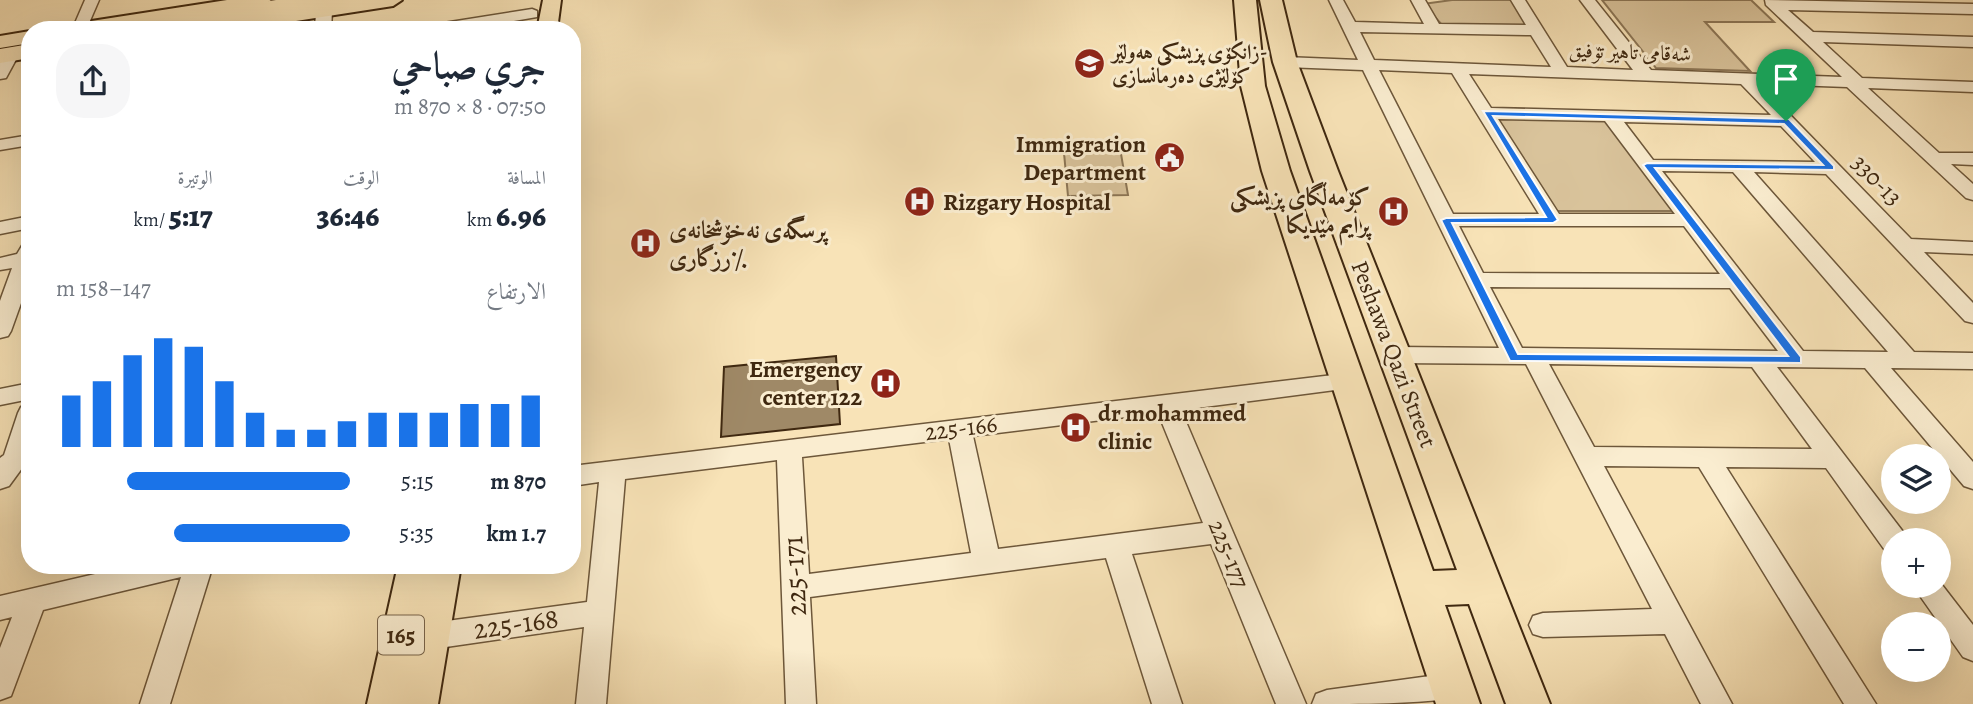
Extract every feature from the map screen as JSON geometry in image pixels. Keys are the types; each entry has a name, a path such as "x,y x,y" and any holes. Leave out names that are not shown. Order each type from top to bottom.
{"highway":[{"path":"223,21 356,0"},
{"name":"Peshawa Qazi Street","path":"1260,6 1285,62 1324,171 1528,704"},
{"name":"Peshawa Qazi Street","path":"1260,6 1253,86 1276,171 1350,381 1455,696"},
{"path":"227,21 323,13"},
{"path":"1276,171 1297,164 1324,171"},
{"path":"1419,588 1484,587"}],"main road":[{"path":"127,21 262,0"},
{"path":"264,21 393,0"},
{"name":"165","path":"386,704 413,574"},
{"name":"165","path":"419,704 442,574"}],"street":[{"path":"80,21 92,0"},
{"path":"1336,0 1476,281 1586,456 1717,704"},
{"path":"1418,0 1434,28"},
{"path":"1518,0 1562,72"},
{"path":"1587,0 1646,75"},
{"path":"1772,3 1928,4 1973,9"},
{"path":"1772,3 1973,194"},
{"path":"474,21 540,7"},
{"path":"1349,27 1537,30"},
{"path":"1809,37 1973,43"},
{"name":"شەقامی تاهیر تۆفیق","path":"1285,62 1855,83 1969,90"},
{"path":"1458,69 1553,220"},
{"name":"330-13","path":"1746,79 1973,316"},
{"path":"1486,113 1786,121"},
{"path":"1610,116 1797,360"},
{"path":"0,145 21,142"},
{"path":"1933,158 1973,159"},
{"path":"1647,165 1831,168"},
{"path":"1739,167 1908,361"},
{"path":"1446,220 1690,220"},
{"path":"0,228 21,223"},
{"path":"1905,245 1973,248"},
{"path":"0,264 21,256"},
{"path":"0,331 6,302 21,269"},
{"path":"1476,281 1736,281"},
{"path":"1395,355 1973,361"},
{"path":"1759,360 1884,528"},
{"path":"1871,360 1968,467"},
{"name":"225-166","path":"581,475 1350,381"},
{"path":"0,397 21,393"},
{"name":"225-177","path":"1166,403 1291,704"},
{"path":"958,428 987,562"},
{"path":"15,465 21,444"},
{"name":"225-171","path":"789,449 801,704"},
{"path":"1586,456 1833,459"},
{"path":"1706,457 1861,704"},
{"path":"591,704 613,471"},
{"path":"796,587 1219,531"},
{"path":"1115,545 1167,704"},
{"path":"0,608 33,600 87,576 105,574"},
{"path":"155,704 196,574"},
{"path":"1936,598 1973,648"},
{"path":"0,686 33,600"},
{"name":"225-168","path":"432,636 600,612"},
{"path":"1543,625 1672,621"},
{"path":"1327,704 1455,696"}],"shaded area":[{"path":"1452,0 1514,0 1532,29 1443,26 1423,4"},
{"path":"1602,0 1751,0 1774,22 1705,22 1750,71 1656,68"},
{"path":"1491,115 1604,118 1676,211 1549,211"},
{"path":"1063,142 1119,142 1128,195 1068,196"}],"building":[{"path":"836,356 840,424 721,437 724,367"}],"place":[{"name":"زانکۆی پزیشکی هەولێر- کۆلێژی دەرمانسازی","path":"1089,64"},
{"name":"Immigration Department","path":"1169,158"},
{"name":"Rizgary Hospital","path":"920,202"},
{"name":"کۆمەڵگای پزیشکی پرایم مێدیکا","path":"1393,211"},
{"name":"پرسگەی نەخۆشخانەی رزگاری٪","path":"646,244"},
{"name":"Emergency center 122","path":"885,383"},
{"name":"dr mohammed clinic","path":"1075,427"}],"route":[{"path":"1486,113 1786,121 1831,168 1647,165 1797,360 1514,358 1446,220 1553,220 1486,113"}]}
